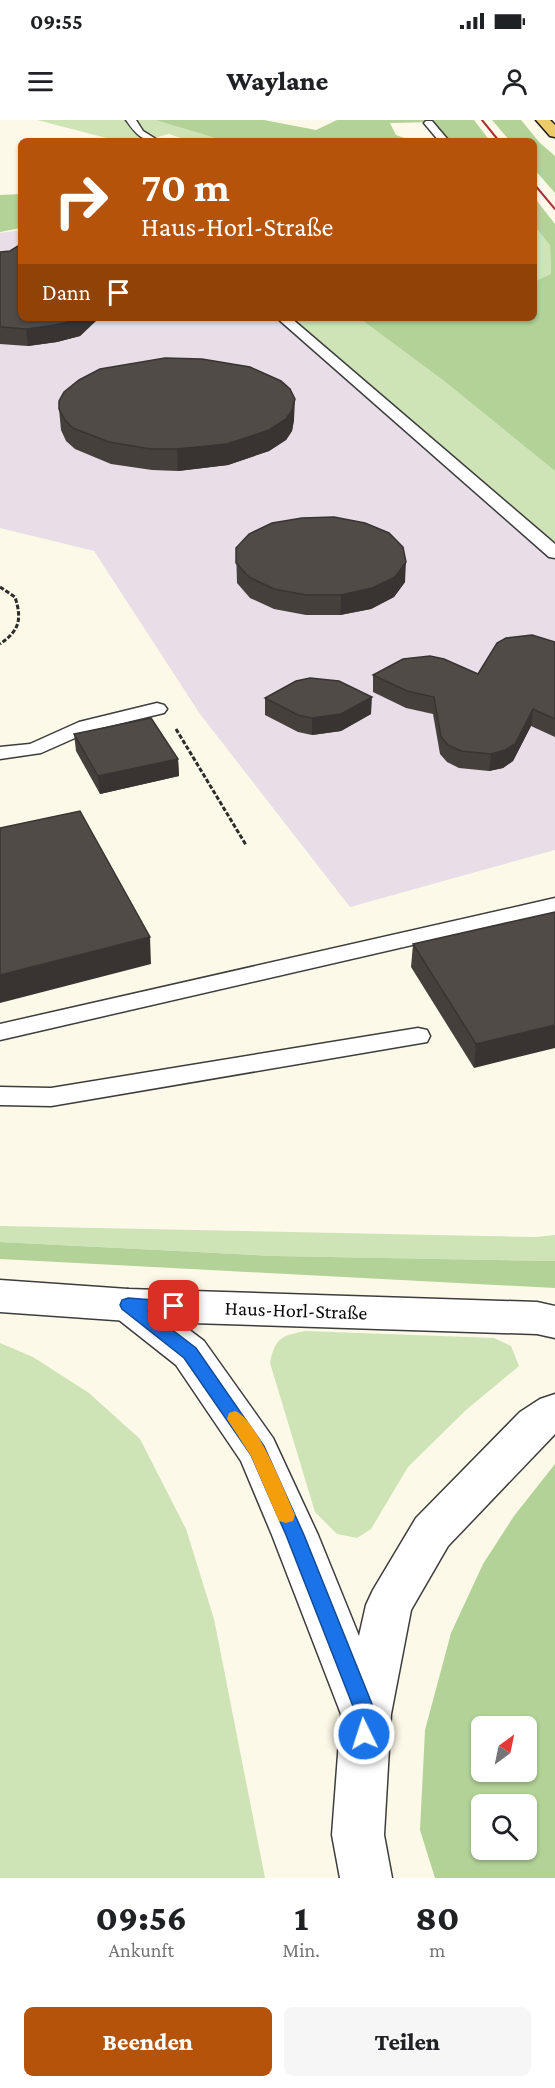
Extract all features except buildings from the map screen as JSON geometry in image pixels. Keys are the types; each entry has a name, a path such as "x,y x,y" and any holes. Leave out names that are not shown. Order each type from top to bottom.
{"main road":[{"path":"543,120 555,133"}],"street":[{"name":"Haus-Horl-Straße","path":"0,1296 128,1305 537,1318 555,1322"},
{"path":"128,1305 190,1353 258,1451 295,1535 366,1714"},
{"path":"366,1878 358,1834 366,1714 389,1605 432,1532 535,1425 555,1412"}],"lane":[{"path":"131,120 140,133 149,138"},
{"path":"429,123 442,138"},
{"path":"286,321 555,553"},
{"path":"0,753 34,749 86,726 157,709"},
{"path":"0,1032 555,905"},
{"path":"0,1096 51,1096 418,1036"}],"path":[{"path":"0,587 15,597 21,616 18,631 0,644"},
{"path":"157,709 176,729 246,844"}],"shaded area":[{"path":"18,230 18,321 296,321 555,543 555,850 350,907 200,714 94,551 0,528 0,233"}],"green space":[{"path":"37,120 128,120 140,138 106,138"},
{"path":"135,120 155,120 215,138 180,138 169,134 154,138 146,134"},
{"path":"155,120 264,120 316,130 337,120 474,120 488,138 447,138 434,122 390,123 396,135 404,138 215,138"},
{"path":"492,120 521,120 536,138 507,138"},
{"path":"537,139 555,156 555,193 537,172"},
{"path":"18,194 18,229 0,232 0,195"},
{"path":"537,201 555,224 555,471 444,381 363,321 537,321 537,281 551,274 550,245 537,230"},
{"path":"537,230 550,245 551,275 537,281"},
{"path":"295,321 363,321 444,381 555,471 555,544"},
{"path":"0,1226 536,1237 555,1235 555,1261 275,1256 0,1242"},
{"path":"0,1242 275,1256 555,1261 555,1288 0,1259"},
{"path":"305,1331 494,1338 511,1346 519,1366 466,1410 408,1467 371,1529 357,1538 337,1534 315,1512 270,1363 274,1348 280,1339"},
{"path":"0,1343 33,1357 89,1393 140,1439 186,1529 214,1619 265,1878 0,1878"},
{"path":"555,1464 555,1878 435,1878 420,1830 425,1730 451,1633 483,1564 514,1516"}],"railway":[{"path":"482,120 497,138"},
{"path":"537,188 555,209"}],"slow traffic":[{"path":"235,1419 258,1451 286,1515"}],"route":[{"path":"174,1306 128,1305 190,1353 258,1451 295,1535 366,1714 364,1734"}]}
